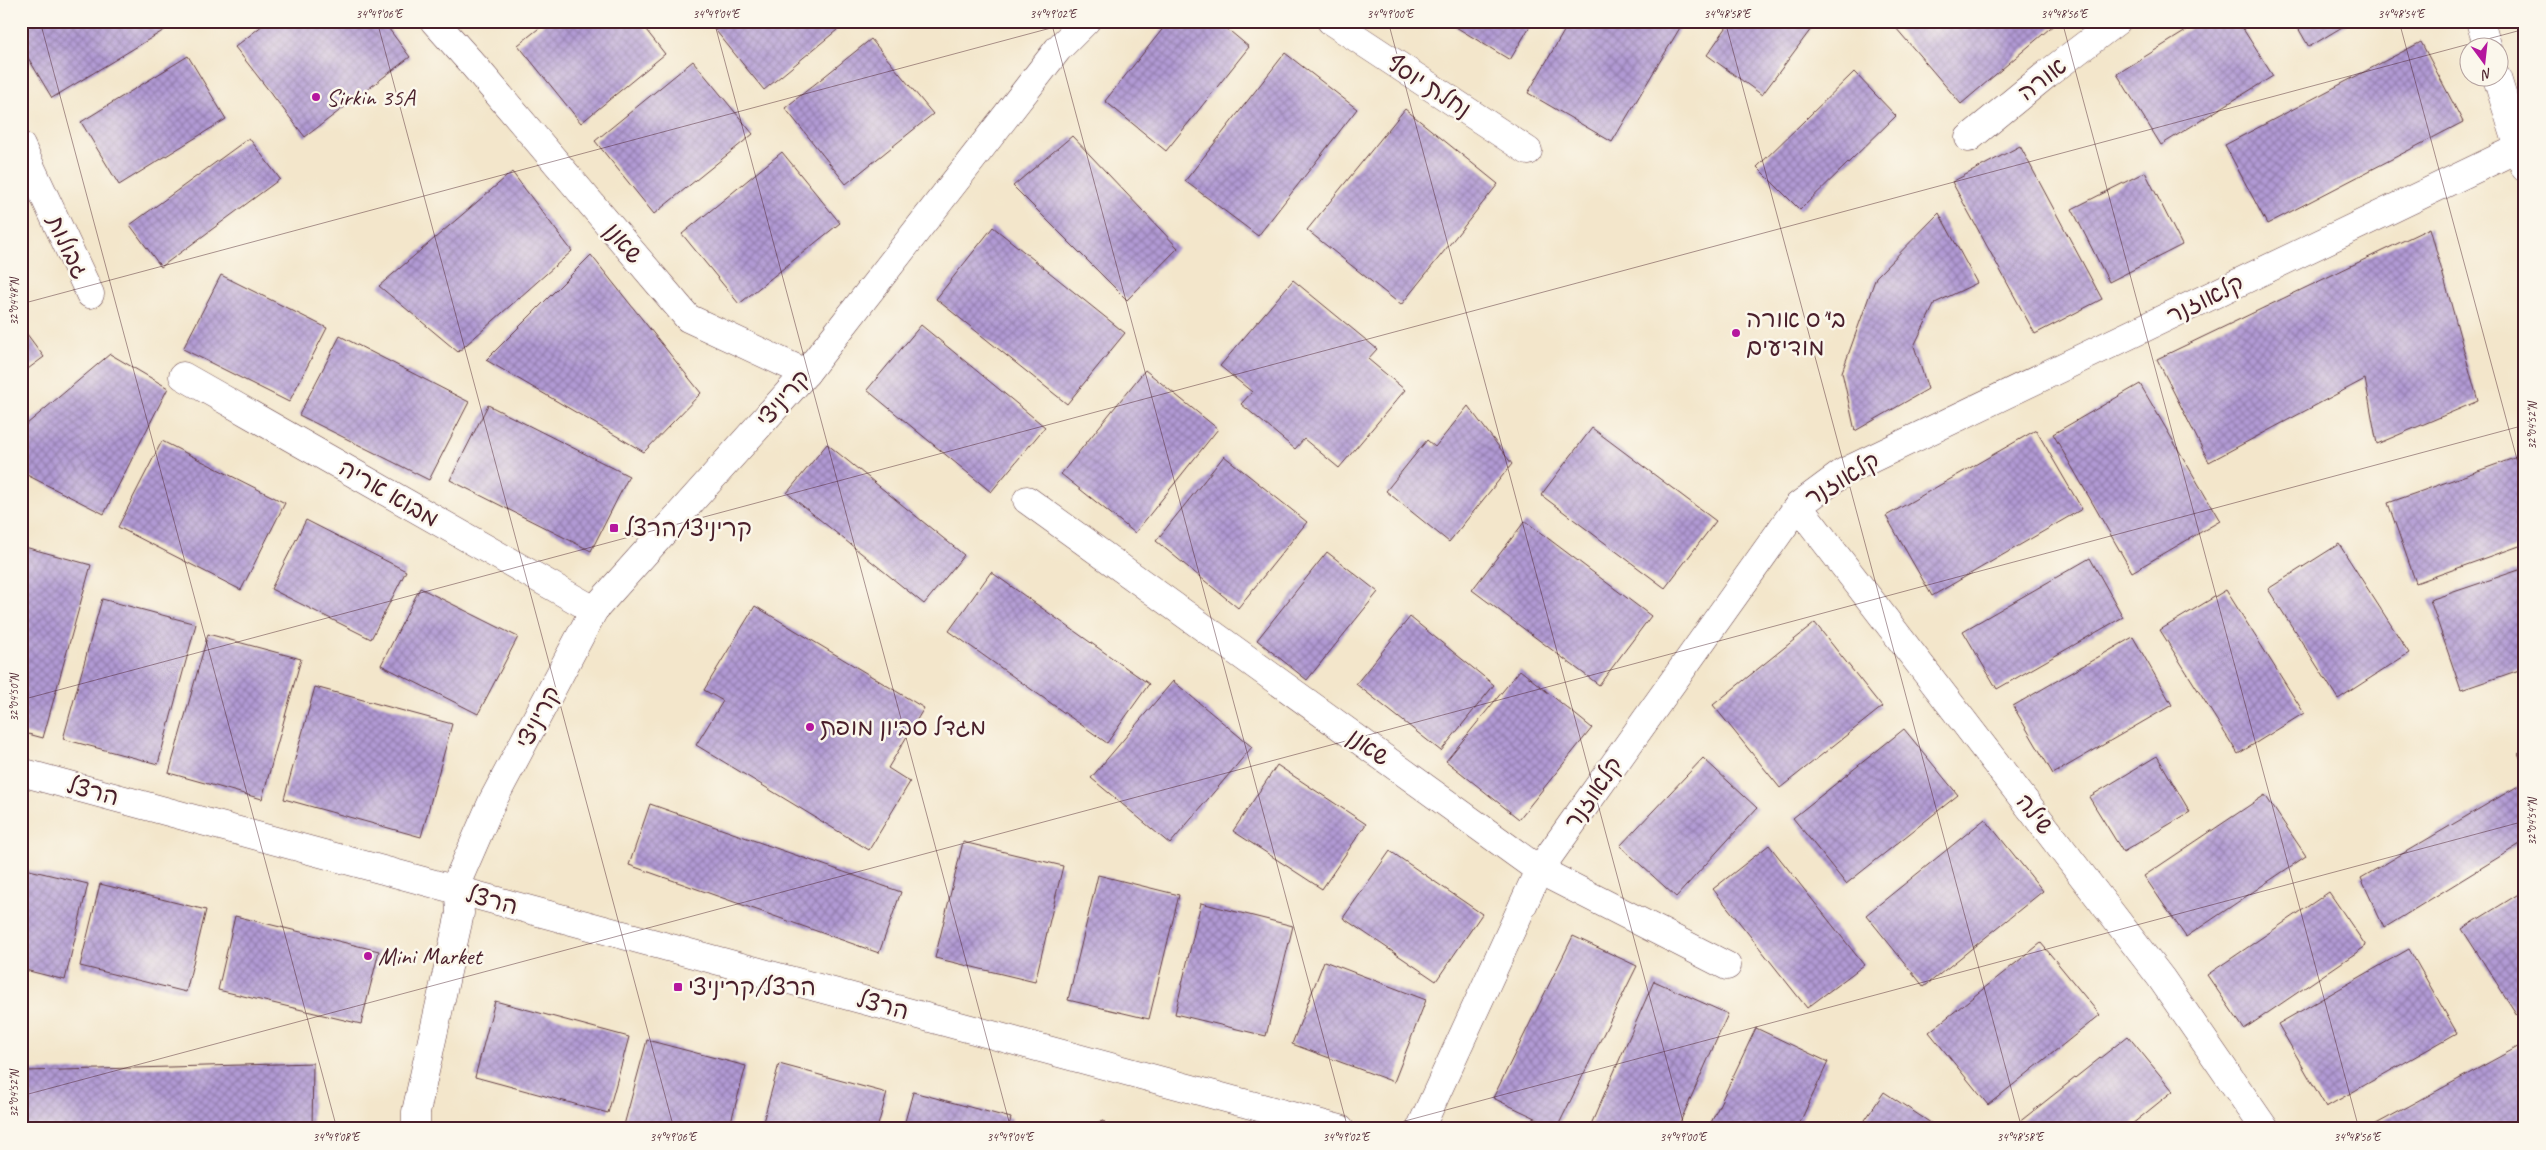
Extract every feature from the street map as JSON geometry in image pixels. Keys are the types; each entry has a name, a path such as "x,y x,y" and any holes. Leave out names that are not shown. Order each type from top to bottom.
{"street":[{"name":"שאנן","path":"434,21 688,318 806,373"},
{"name":"קריניצי","path":"416,1129 416,1112 464,893 498,804 501,787 594,610 806,373 1058,49 1086,21"},
{"name":"נחלת יוסף","path":"1331,21 1528,151"},
{"name":"אורה","path":"1969,138 2046,74 2117,21"},
{"path":"2480,21 2485,38"},
{"path":"2500,88 2522,158"},
{"name":"גבולות","path":"21,146 90,294"},
{"name":"קלאוזנר","path":"1420,1129 1538,870 1798,506 1844,472 2522,158"},
{"name":"מבוא אריה","path":"183,376 594,610"},
{"name":"שאנן","path":"1027,500 1538,870 1728,966"},
{"name":"שילה","path":"1798,506 2161,978 2265,1129"},
{"name":"הרצל","path":"21,772 426,880 464,893 1335,1128"}],"building":[{"path":"27,21 168,21 171,26 52,98 21,46 21,25"},
{"name":"Sirkin 35A","path":"268,21 383,21 410,57 305,137 235,47"},
{"path":"548,21 639,21 665,54 581,123 518,45"},
{"path":"708,21 848,21 764,90"},
{"path":"1169,21 1218,21 1249,47 1166,151 1105,101"},
{"path":"1446,21 1533,21 1510,60"},
{"path":"1570,21 1684,21 1612,142 1528,93"},
{"path":"1731,21 1817,21 1762,95 1707,55"},
{"path":"1890,21 2055,21 2056,23 1961,104"},
{"path":"2202,21 2238,21 2273,76 2161,145 2117,74"},
{"path":"2294,21 2352,21 2309,47"},
{"path":"871,39 933,114 846,184 785,108"},
{"path":"2421,42 2463,122 2267,224 2225,145"},
{"path":"1285,53 1357,109 1258,236 1185,181"},
{"path":"188,56 226,119 119,185 81,122"},
{"path":"693,61 753,134 654,214 595,141"},
{"path":"1854,72 1896,116 1800,210 1757,167"},
{"path":"1405,109 1498,184 1401,305 1307,230"},
{"path":"1072,136 1178,248 1127,300 1013,186"},
{"path":"249,138 280,179 161,267 130,225"},
{"path":"2020,146 2102,299 2035,334 1952,182"},
{"path":"782,152 840,223 739,304 682,234"},
{"path":"512,172 572,251 458,352 379,286"},
{"path":"2145,172 2182,245 2109,282 2072,209"},
{"path":"1939,213 1977,283 1935,303 1914,346 1928,389 1855,431 1842,372 1876,277"},
{"path":"993,227 1125,333 1067,404 936,299"},
{"path":"2430,228 2478,401 2377,444 2365,379 2209,462 2157,359"},
{"path":"591,255 701,393 644,452 486,360"},
{"path":"221,275 327,328 289,402 183,349"},
{"path":"1293,280 1377,349 1368,359 1405,390 1339,468 1304,439 1295,449 1241,404 1252,392 1220,366"},
{"path":"921,325 1045,427 991,492 867,390"},
{"path":"21,326 44,357 21,374"},
{"path":"340,336 469,402 429,480 299,415"},
{"path":"110,354 168,388 104,514 21,472 21,429"},
{"path":"1145,370 1218,429 1135,533 1061,474"},
{"path":"2140,384 2220,521 2132,572 2053,434"},
{"path":"488,405 629,476 591,551 450,480"},
{"path":"1468,406 1512,464 1449,542 1386,491 1427,440 1435,447"},
{"path":"1592,428 1716,521 1665,588 1541,495"},
{"path":"2036,430 2082,509 1932,596 1886,516"},
{"path":"162,441 285,503 241,590 118,527"},
{"path":"827,444 964,555 924,604 787,493"},
{"path":"1224,456 1307,522 1238,608 1156,541"},
{"path":"2517,457 2525,478 2525,544 2416,583 2388,503"},
{"path":"306,520 406,571 371,639 271,589"},
{"path":"1525,521 1651,616 1599,685 1472,590"},
{"path":"2339,544 2409,653 2338,699 2268,589"},
{"path":"21,546 91,565 43,738 21,732"},
{"path":"1327,552 1378,592 1307,680 1257,640"},
{"path":"2090,558 2123,617 1997,689 1963,631"},
{"path":"2525,568 2525,668 2461,690 2430,600"},
{"path":"991,572 1149,684 1107,743 949,631"},
{"path":"420,588 518,637 478,714 381,665"},
{"path":"2226,590 2304,713 2238,754 2160,630"},
{"path":"102,599 196,624 158,764 63,739"},
{"name":"מגדל סביון מופת","path":"755,606 924,708 888,768 910,782 869,850 696,745 723,701 704,690"},
{"path":"1410,617 1494,685 1441,751 1356,684"},
{"path":"1815,623 1882,707 1780,788 1713,705"},
{"path":"208,634 301,659 262,799 169,773"},
{"path":"2133,637 2172,705 2053,774 2013,706"},
{"path":"1520,670 1592,728 1519,819 1446,761"},
{"path":"1173,681 1252,747 1170,844 1091,778"},
{"path":"315,687 452,724 421,837 284,799"},
{"path":"1904,729 1958,795 1846,884 1793,818"},
{"path":"2525,749 2525,769 2518,753"},
{"path":"2157,756 2190,812 2123,852 2089,797"},
{"path":"1703,758 1757,808 1676,897 1620,846"},
{"path":"1277,765 1366,824 1322,889 1233,831"},
{"path":"2525,782 2525,841 2384,928 2361,878"},
{"path":"2265,795 2306,856 2186,937 2144,876"},
{"path":"650,804 901,892 879,953 629,865"},
{"path":"1985,819 2043,891 1924,987 1866,915"},
{"path":"963,842 1063,866 1035,982 935,958"},
{"path":"1769,845 1864,965 1807,1008 1713,889"},
{"path":"1390,851 1482,914 1436,981 1343,918"},
{"path":"21,868 88,884 65,980 21,969"},
{"path":"1098,875 1179,895 1149,1019 1068,1000"},
{"path":"100,884 206,910 186,992 80,966"},
{"path":"2525,890 2525,1010 2517,1015 2462,929"},
{"path":"2329,892 2366,946 2244,1029 2207,975"},
{"path":"1201,903 1293,926 1266,1036 1175,1014"},
{"path":"235,916 379,951 361,1024 218,990"},
{"path":"1573,936 1637,966 1557,1128 1493,1098"},
{"path":"2041,943 2100,1015 1988,1105 1929,1032"},
{"path":"2409,949 2457,1033 2326,1107 2278,1024"},
{"path":"1324,961 1426,1000 1394,1082 1292,1044"},
{"path":"1654,981 1728,1014 1677,1129 1589,1129"},
{"path":"495,1001 629,1037 608,1113 475,1077"},
{"path":"1756,1028 1828,1062 1797,1129 1708,1129"},
{"path":"2128,1036 2173,1091 2126,1129 2023,1129 2018,1123"},
{"path":"647,1040 746,1066 729,1129 623,1129"},
{"path":"2525,1043 2525,1129 2367,1129"},
{"path":"313,1063 312,1129 21,1129 21,1095 27,1071"},
{"path":"779,1064 887,1093 877,1129 761,1129"},
{"path":"913,1092 1011,1118 1008,1129 903,1129"},
{"path":"1884,1092 1940,1129 1859,1129"},
{"path":"1104,1121 1106,1129 1071,1129 1071,1128"}],"place":[{"name":"Sirkin 35A","path":"316,97"},
{"name":"בי\"ס אורה מודיעים","path":"1736,333"},
{"name":"קריניצי/הרצל","path":"614,528"},
{"name":"מגדל סביון מופת","path":"810,727"},
{"name":"Mini Market","path":"368,956"},
{"name":"הרצל/קריניצי","path":"678,987"}]}
